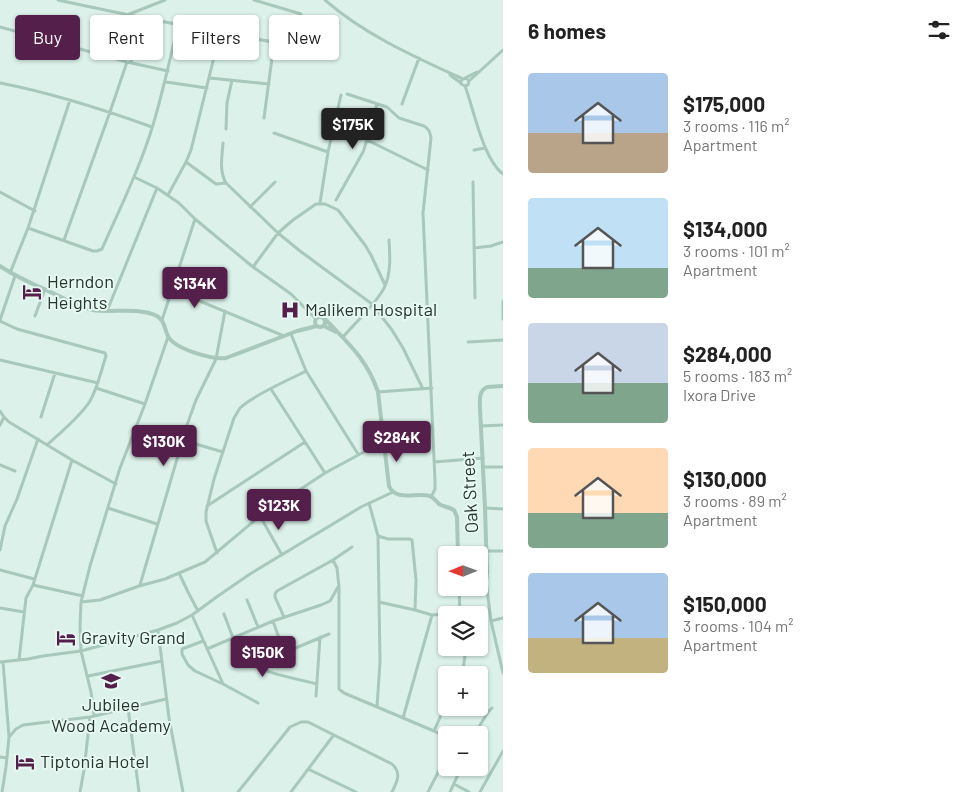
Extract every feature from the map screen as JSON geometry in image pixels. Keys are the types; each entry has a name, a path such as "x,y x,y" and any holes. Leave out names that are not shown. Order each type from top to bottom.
{"street":[{"path":"58,0 127,15 166,0"},
{"path":"254,0 301,14"},
{"path":"325,0 361,27 386,42 466,82 485,148 495,166 503,174"},
{"path":"0,27 168,71"},
{"path":"28,228 93,251 102,249 134,177 152,127 166,82 173,48"},
{"path":"443,70 461,83 466,82 503,50"},
{"path":"402,104 419,58"},
{"path":"168,195 191,150 214,60"},
{"path":"264,118 272,60"},
{"path":"64,240 129,62"},
{"path":"210,78 269,84"},
{"path":"226,129 232,80"},
{"path":"166,82 207,88"},
{"path":"0,83 70,100 152,127"},
{"path":"347,94 387,107 399,118 424,126 430,132 424,213 435,488 432,497"},
{"path":"320,203 328,152 341,95"},
{"path":"10,273 34,211 70,100"},
{"path":"336,200 368,140 377,104"},
{"path":"274,133 328,152"},
{"path":"368,140 428,170"},
{"path":"223,143 222,176 226,183 278,233 372,304 403,348 423,389"},
{"path":"474,150 485,148"},
{"path":"186,162 216,184 226,183"},
{"path":"134,177 168,195 253,267 291,294 320,327 324,326 341,336"},
{"path":"250,207 275,182"},
{"path":"473,182 475,298"},
{"path":"107,311 157,188"},
{"path":"0,192 34,211"},
{"path":"253,267 278,233 293,220 320,203 338,210 371,255 385,285"},
{"path":"162,320 195,219"},
{"path":"341,336 372,304 385,285 390,265 389,240"},
{"path":"474,248 503,242"},
{"path":"0,266 15,276 90,310 148,313 156,316 162,320 168,337 181,346 216,359 226,358 291,334 316,322 318,317 324,318"},
{"path":"15,276 0,320 17,328 105,353 106,356 98,383 90,401 47,445"},
{"path":"36,316 45,289"},
{"path":"173,290 284,336"},
{"path":"503,301 503,318"},
{"path":"301,304 324,318 355,349 374,379 378,392 389,486 392,492 399,495 432,497 438,503 454,510 457,517 458,546"},
{"path":"139,586 182,440 196,400 216,359 225,311"},
{"path":"324,318 324,326"},
{"path":"291,334 306,371 358,454"},
{"path":"80,792 92,716 91,692 81,651 81,602 120,468 168,337"},
{"path":"468,342 503,340"},
{"path":"0,360 98,383"},
{"path":"217,553 206,521 207,507 234,418 239,409 245,404 306,371"},
{"path":"41,417 55,373"},
{"name":"Oak Street","path":"486,546 480,398 486,388 503,386"},
{"path":"96,388 145,404"},
{"path":"378,392 432,388"},
{"path":"271,389 325,473"},
{"path":"0,411 9,422 116,484"},
{"path":"0,425 4,417"},
{"path":"481,426 503,425"},
{"path":"0,550 5,526 17,499 38,439"},
{"path":"182,440 223,452"},
{"path":"81,602 100,600 165,579 206,562 260,516 325,473 384,440"},
{"path":"207,507 305,442"},
{"path":"434,462 483,458"},
{"path":"19,660 26,598 33,585 72,460"},
{"path":"0,464 14,471"},
{"path":"483,467 503,467"},
{"path":"2,792 9,737 2,662 81,651 177,623 192,616 218,596 282,555 369,502 392,492"},
{"path":"369,502 378,536 380,662 377,707"},
{"path":"108,508 157,524"},
{"path":"485,508 503,509"},
{"path":"260,516 282,555"},
{"path":"378,536 388,539 412,540 416,580 415,610"},
{"path":"284,617 275,598 277,591 333,560 352,547"},
{"path":"488,551 503,551"},
{"path":"333,560 337,568 339,587 339,690 438,732"},
{"path":"0,570 34,579"},
{"path":"179,573 198,611"},
{"path":"33,585 83,596"},
{"path":"207,649 273,621 330,601 339,587"},
{"name":"Oak Street","path":"488,596 491,621 503,673"},
{"path":"247,600 258,628"},
{"path":"379,602 432,616 438,616"},
{"path":"0,608 24,612"},
{"path":"224,614 248,661 270,672 316,684"},
{"path":"192,616 223,684"},
{"path":"403,718 432,616"},
{"path":"491,621 503,618"},
{"path":"273,621 284,652"},
{"path":"158,630 166,699 183,792"},
{"path":"254,665 330,634"},
{"path":"316,696 320,637"},
{"path":"203,641 182,649 182,654 188,665 195,671 258,703"},
{"path":"88,676 162,661"},
{"path":"9,737 16,729 23,725 92,716 166,699"},
{"path":"128,708 139,792"},
{"path":"479,726 492,708"},
{"path":"434,730 440,716"},
{"path":"238,792 290,727 301,722 308,722 396,767 398,779 392,792"},
{"path":"290,792 333,736"},
{"path":"480,792 503,751"},
{"path":"0,757 7,758"},
{"path":"308,769 356,792"},
{"path":"428,792 438,774"},
{"path":"450,792 458,776"},
{"path":"454,784 469,792"}],"place":[{"name":"Herndon Heights","path":"32,292"},
{"name":"Malikem Hospital","path":"290,310"},
{"name":"Gravity Grand","path":"66,638"},
{"name":"Jubilee Wood Academy","path":"111,681"},
{"name":"Tiptonia Hotel","path":"25,762"}]}
